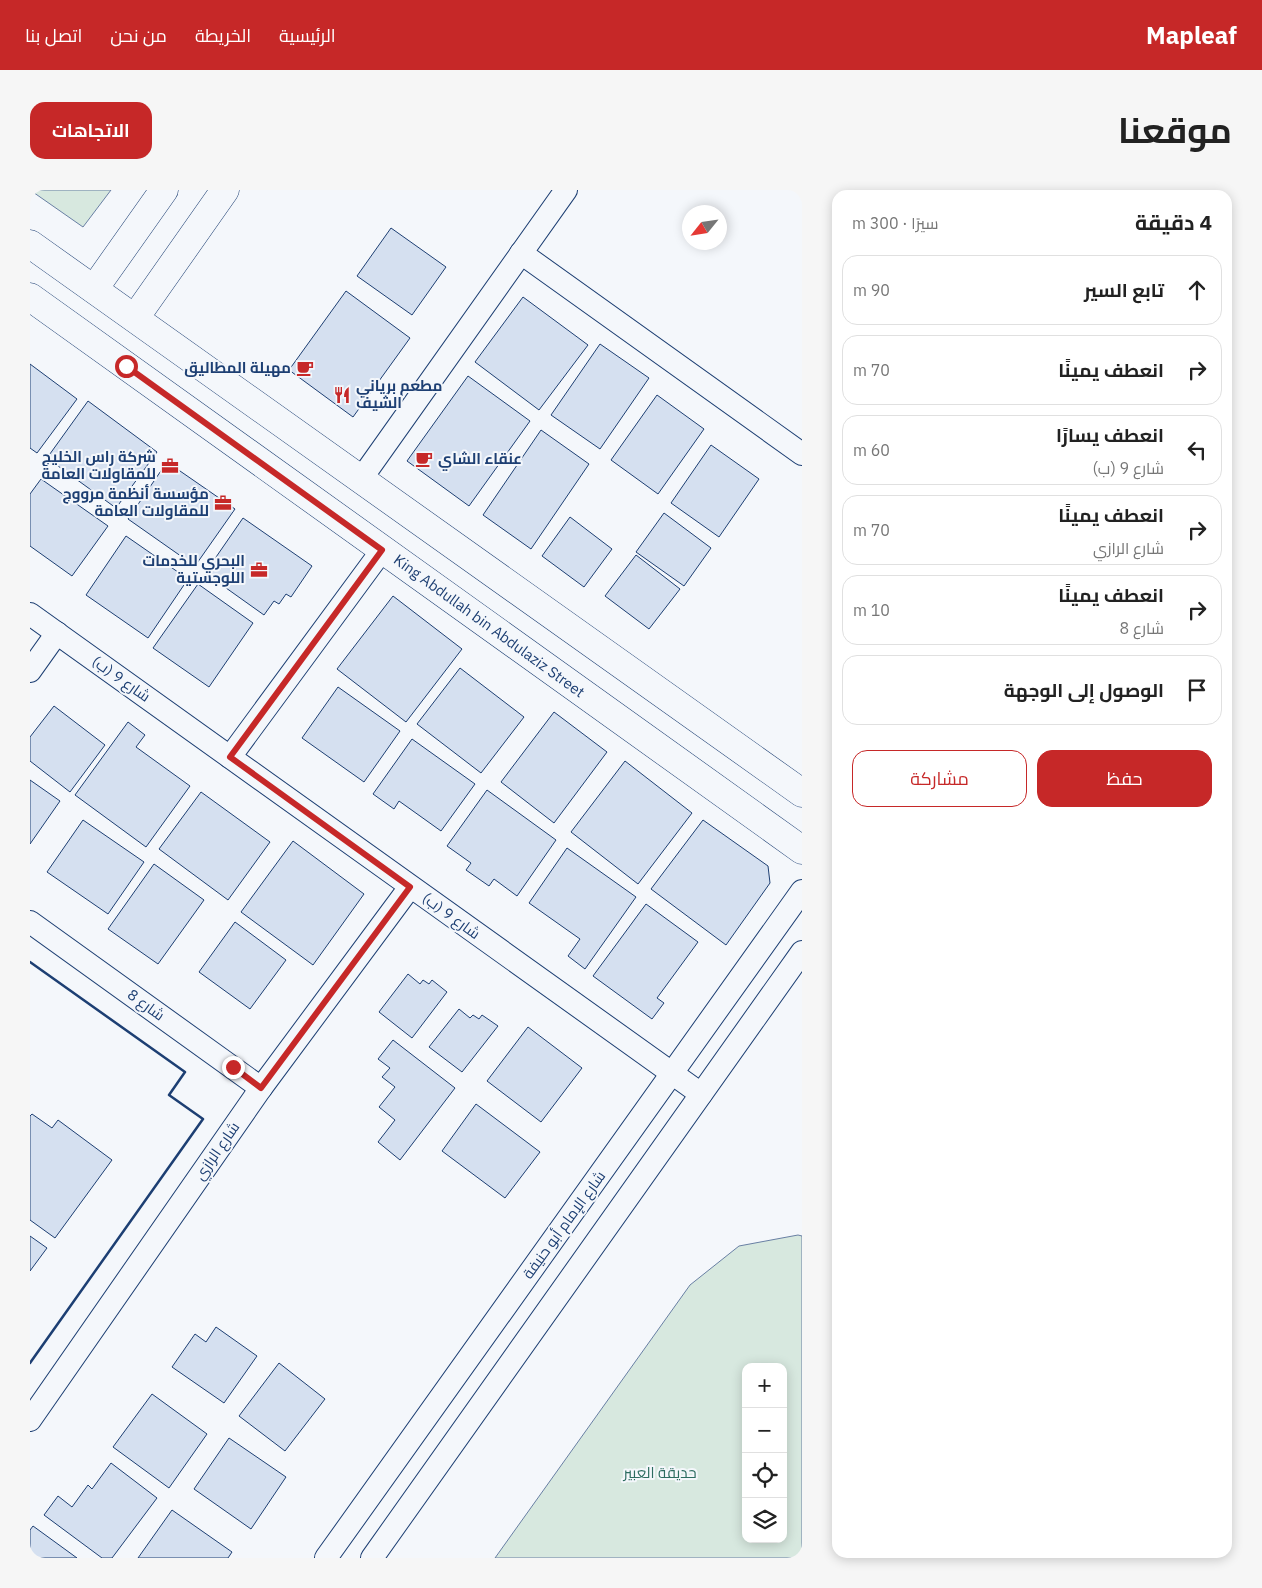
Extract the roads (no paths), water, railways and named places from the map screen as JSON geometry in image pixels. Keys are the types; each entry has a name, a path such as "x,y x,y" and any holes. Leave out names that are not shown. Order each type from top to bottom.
{"main road":[{"path":"94,289 164,190"},
{"path":"135,318 225,190"},
{"path":"30,244 802,793"},
{"name":"King Abdullah bin Abdulaziz Street","path":"30,297 802,850"}],"street":[{"path":"361,479 566,190"},
{"path":"521,253 802,454"},
{"path":"230,757 382,550"},
{"name":"شارع 9 (ب)","path":"30,614 701,1094"},
{"path":"30,671 57,633"},
{"name":"شارع الرازي","path":"30,1420 261,1088 410,887"},
{"name":"شارع الإمام أبو حنيفة","path":"326,1558 802,891"},
{"name":"شارع 8","path":"30,922 261,1088"},
{"path":"372,1558 802,952"}],"place":[{"name":"مهيلة المطاليق","path":"305,368"},
{"name":"مطعم برياني الشيف","path":"342,395"},
{"name":"عنقاء الشاي","path":"424,459"},
{"name":"شركة راس الخليج للمقاولات العامة","path":"170,466"},
{"name":"مؤسسة أنظمة مرووج للمقاولات العامة","path":"223,503"},
{"name":"البحري للخدمات اللوجستية","path":"259,570"}],"park label":[{"name":"حديقة العبير","path":"660,1473"}]}
